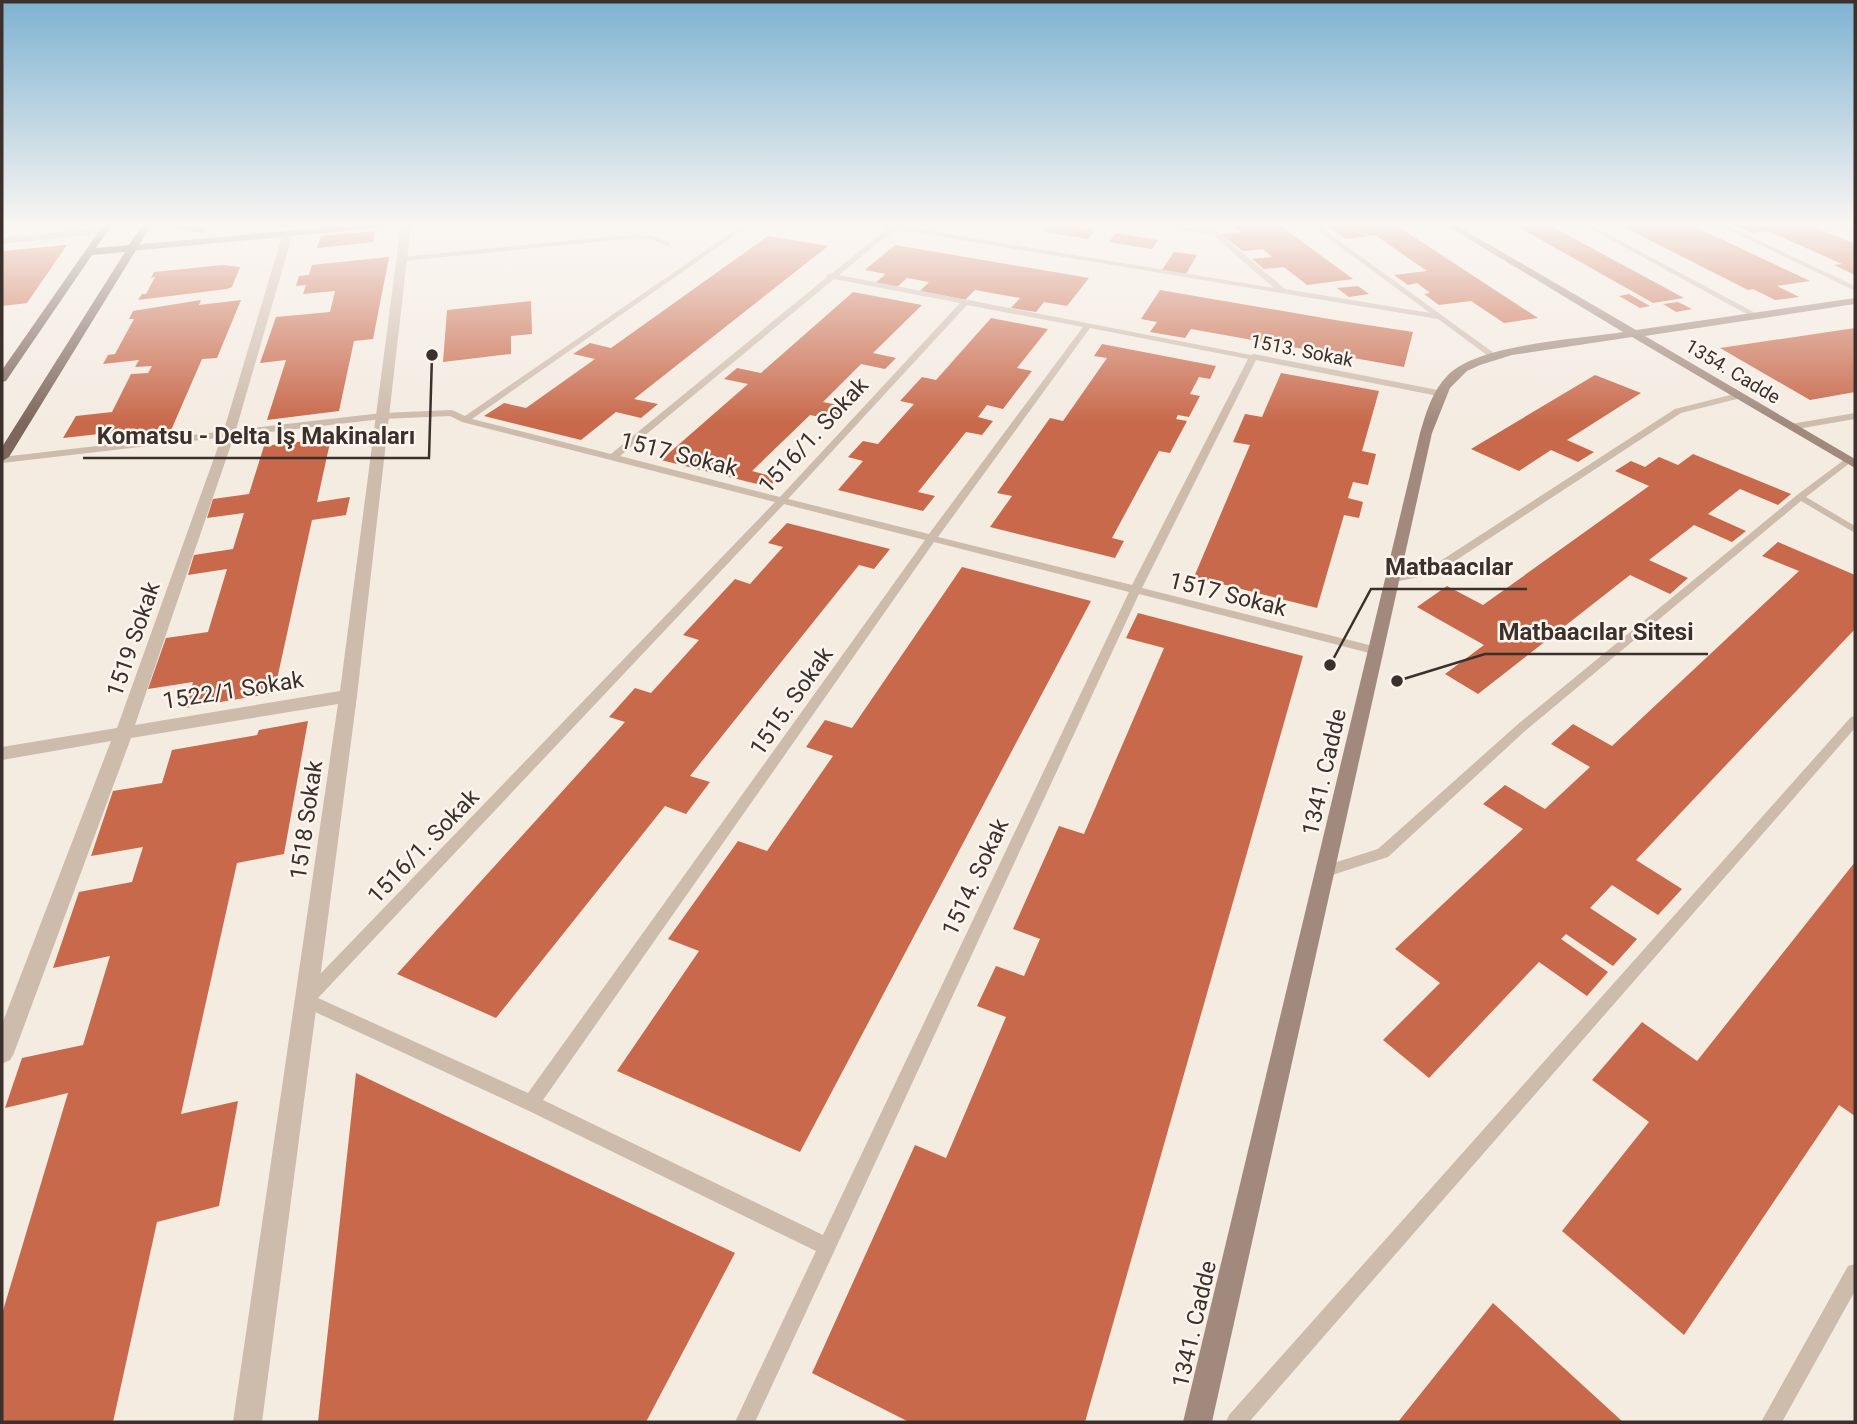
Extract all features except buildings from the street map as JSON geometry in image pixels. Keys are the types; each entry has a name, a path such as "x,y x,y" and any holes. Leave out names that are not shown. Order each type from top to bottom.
{"main road":[{"path":"2,378 62,290"},
{"path":"2,458 105,290"}],"street":[{"name":"1519 Sokak","path":"2,1053 124,732 229,433 267,290"},
{"name":"1518 Sokak","path":"247,1422 348,696 398,290"},
{"name":"1354. Cadde","path":"1560,290 1852,462"},
{"path":"1438,393 1458,373 1494,356 1855,301"},
{"name":"1341. Cadde","path":"1197,1422 1426,433 1438,393"},
{"name":"1522/1 Sokak","path":"2,753 348,696"}],"lane":[{"path":"465,419 651,290"},
{"path":"614,457 813,290"},
{"name":"1513. Sokak","path":"905,290 1438,393"},
{"path":"1270,290 1440,317"},
{"path":"1403,290 1494,356"},
{"path":"1709,290 1755,315"},
{"name":"1516/1. Sokak","path":"306,1000 782,500 965,302"},
{"name":"1515. Sokak","path":"531,1103 932,538 1089,325"},
{"name":"1514. Sokak","path":"745,1422 1135,590 1254,356"},
{"path":"1394,579 1431,572 1678,411 1738,396"},
{"name":"1517 Sokak","path":"2,458 382,416 452,413 465,419 1377,651"},
{"path":"1790,427 1855,416"},
{"path":"1326,871 1383,853 1521,728 1800,498 1852,462"},
{"path":"1800,498 1855,530"},
{"path":"1236,1422 1855,720"},
{"path":"306,1000 531,1103 826,1246"},
{"path":"1771,1422 1855,1273"}],"place":[{"name":"Komatsu - Delta İş Makinaları","path":"432,355"},
{"name":"Matbaacılar","path":"1330,665"},
{"name":"Matbaacılar Sitesi","path":"1397,681"}]}
